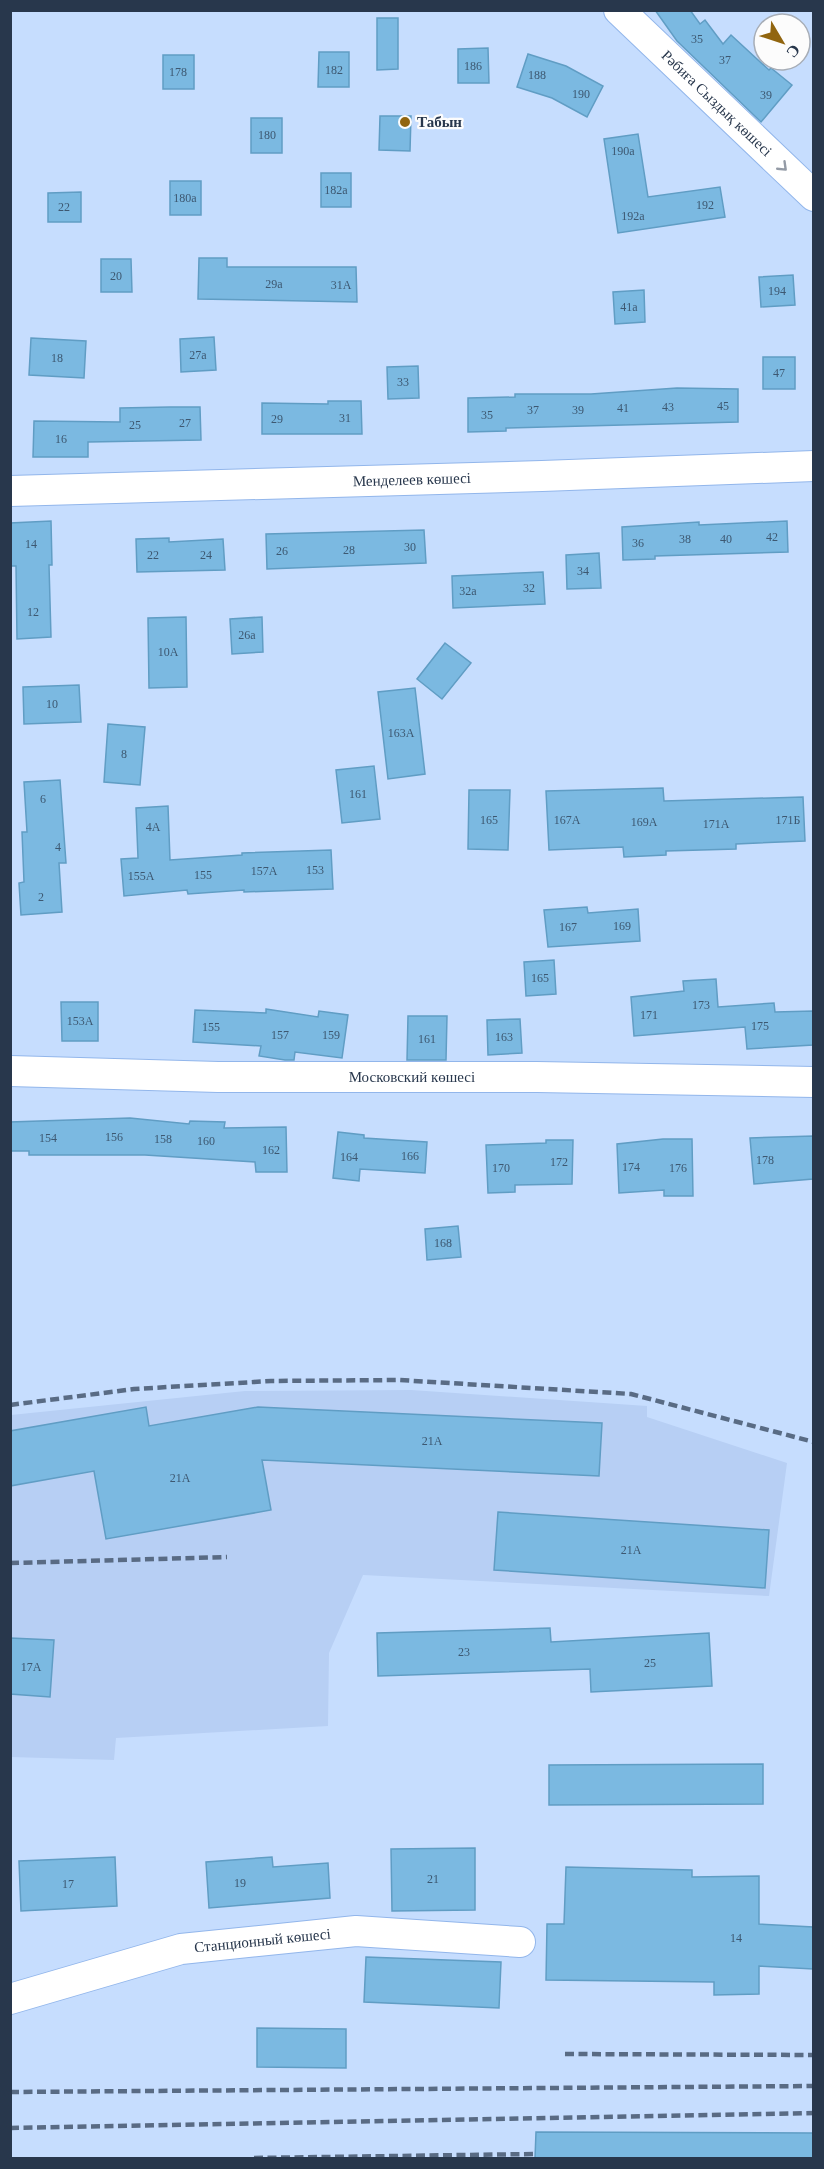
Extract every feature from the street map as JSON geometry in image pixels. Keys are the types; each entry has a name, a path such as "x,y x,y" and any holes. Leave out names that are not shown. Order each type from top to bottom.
{"street":[{"name":"Рәбиға Сыздық көшесі","path":"619,10 813,196"},
{"name":"Менделеев көшесі","path":"10,490 542,476 813,466"},
{"name":"Московский көшесі","path":"10,1071 218,1077 537,1077 813,1082"},
{"name":"Станционный көшесі","path":"10,1999 181,1949 356,1930 520,1942"}],"shaded area":[{"path":"411,1390 647,1406 647,1417 787,1463 769,1596 363,1575 329,1653 328,1726 116,1738 114,1760 11,1757 11,1415 245,1391"}],"building":[{"path":"655,10 690,10 700,24 705,20 723,44 731,35 752,54 752,72 776,72 792,85 761,122 677,41"},
{"path":"377,18 398,18 398,69 377,70"},
{"path":"488,48 489,83 458,83 458,49"},
{"path":"319,52 349,52 349,87 318,87"},
{"path":"528,54 566,66 603,86 587,117 552,98 517,87"},
{"path":"163,55 194,55 194,89 163,89"},
{"path":"380,116 411,116 410,151 379,150"},
{"path":"251,118 282,118 282,153 251,153"},
{"path":"638,134 648,197 720,187 725,217 618,233 604,139"},
{"path":"321,173 351,173 351,207 321,207"},
{"path":"170,181 201,181 201,215 170,215"},
{"path":"81,192 81,222 48,222 48,193"},
{"path":"199,258 227,258 227,267 356,267 357,302 198,299"},
{"path":"101,259 131,259 132,292 101,292"},
{"path":"793,275 795,305 761,307 759,277"},
{"path":"644,290 645,322 615,324 613,292"},
{"path":"214,337 216,370 181,372 180,339"},
{"path":"31,338 86,341 84,378 29,375"},
{"path":"763,357 795,357 795,389 763,389"},
{"path":"418,366 419,398 388,399 387,367"},
{"path":"677,388 738,389 738,422 506,428 506,431 468,432 468,398 515,397 515,394 591,394"},
{"path":"328,401 361,401 362,434 262,434 262,403 328,404"},
{"path":"200,407 201,440 88,442 88,457 33,457 34,421 120,422 120,408"},
{"path":"51,521 52,565 49,565 51,637 17,639 16,566 10,566 10,523"},
{"path":"787,521 788,552 655,556 655,559 623,560 622,527 699,522 699,525"},
{"path":"424,530 426,563 267,569 266,534"},
{"path":"169,538 169,542 223,539 225,570 137,572 136,539"},
{"path":"599,553 601,588 567,589 566,555"},
{"path":"543,572 545,604 453,608 452,576"},
{"path":"186,617 187,687 149,688 148,618"},
{"path":"262,617 263,652 232,654 230,619"},
{"path":"445,643 471,663 442,699 417,679"},
{"path":"79,685 81,722 24,724 23,687"},
{"path":"415,688 425,774 388,779 378,692"},
{"path":"108,724 145,727 140,785 104,782"},
{"path":"374,766 380,819 342,823 336,770"},
{"path":"60,780 66,863 59,863 62,912 21,915 19,883 24,882 22,832 27,832 24,782"},
{"path":"663,788 664,801 803,797 805,841 736,844 736,849 666,851 666,855 624,857 623,847 549,850 546,791"},
{"path":"469,790 510,790 508,850 468,849"},
{"path":"168,806 170,860 242,855 242,853 331,850 333,889 244,892 244,890 188,894 187,890 124,896 121,859 138,858 136,808"},
{"path":"587,907 588,913 638,909 640,941 548,947 544,910"},
{"path":"554,960 556,994 526,996 524,962"},
{"path":"716,979 718,1007 774,1003 775,1012 813,1011 813,1045 747,1049 745,1027 634,1036 631,997 684,991 683,981"},
{"path":"61,1002 98,1002 98,1041 62,1041"},
{"path":"266,1009 318,1017 319,1011 348,1015 342,1058 295,1052 294,1060 285,1060 259,1056 261,1046 193,1042 195,1010 266,1013"},
{"path":"408,1016 447,1016 446,1060 407,1060"},
{"path":"520,1019 522,1053 488,1055 487,1020"},
{"path":"130,1118 189,1124 190,1121 225,1122 224,1128 286,1127 287,1172 256,1172 255,1162 145,1155 29,1155 29,1151 10,1151 10,1122"},
{"path":"338,1132 364,1135 364,1138 427,1142 425,1173 360,1169 359,1181 333,1178"},
{"path":"813,1136 813,1179 754,1184 750,1138"},
{"path":"663,1139 692,1139 693,1196 664,1196 664,1190 619,1193 617,1144"},
{"path":"546,1140 573,1140 572,1184 515,1185 515,1192 488,1193 486,1145 546,1143"},
{"path":"458,1226 461,1257 427,1260 425,1229"},
{"path":"146,1407 149,1426 258,1407 602,1423 599,1476 262,1460 271,1510 106,1539 94,1471 10,1486 10,1431"},
{"path":"498,1512 769,1530 765,1588 494,1570"},
{"path":"550,1628 551,1642 709,1633 712,1686 591,1692 590,1669 378,1676 377,1633"},
{"path":"10,1638 54,1640 50,1697 10,1694"},
{"path":"763,1764 763,1804 549,1805 549,1765"},
{"path":"475,1848 475,1910 392,1911 391,1849"},
{"path":"115,1857 117,1906 21,1911 19,1861"},
{"path":"272,1857 273,1867 328,1863 330,1898 209,1908 206,1862"},
{"path":"566,1867 692,1870 692,1877 759,1876 759,1924 813,1927 813,1969 759,1966 759,1994 714,1995 714,1982 546,1980 547,1924 564,1924"},
{"path":"366,1957 501,1962 499,2008 364,2002"},
{"path":"257,2028 346,2029 346,2068 257,2067"},
{"path":"536,2132 813,2133 813,2158 535,2158"}],"railway":[{"path":"10,1405 134,1389 271,1381 399,1380 631,1394 814,1442"},
{"path":"10,1563 227,1557"},
{"path":"565,2054 814,2055"},
{"path":"10,2092 814,2086"},
{"path":"10,2128 814,2113"},
{"path":"254,2158 535,2154"}],"place":[{"name":"Табын","path":"405,122"}]}
